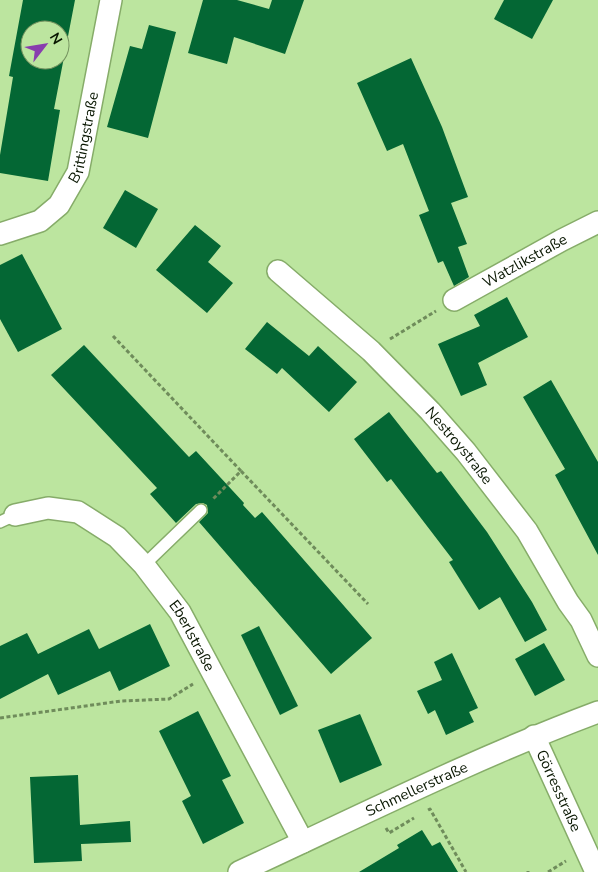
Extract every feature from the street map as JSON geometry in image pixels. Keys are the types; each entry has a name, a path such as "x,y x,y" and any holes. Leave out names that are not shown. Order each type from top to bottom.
{"street":[{"name":"Brittingstraße","path":"0,234 40,221 60,205 78,172 111,0"},
{"name":"Watzlikstraße","path":"454,300 598,222"},
{"name":"Nestroystraße","path":"278,271 371,351 430,411 466,452 494,486 526,532 581,620 598,656"},
{"name":"Eberlstraße","path":"8,518 48,508 78,512 117,537 144,565 180,612 303,842"},
{"name":"Schmellerstraße","path":"239,872 534,736 598,712"},
{"name":"Görresstraße","path":"534,736 596,872"}],"lane":[{"path":"144,565 201,510"}],"path":[{"path":"371,351 454,300"},
{"path":"113,336 368,604"},
{"path":"201,510 241,471"},
{"path":"0,718 122,701 169,699 213,672"},
{"path":"375,808 389,833 430,809 466,872"}],"building":[{"path":"23,0 75,0 70,26 70,20 20,20 20,70 62,70 54,109 60,110 48,181 0,173 0,155 13,77 9,76"},
{"path":"203,0 237,0 269,9 272,0 304,0 285,54 234,37 227,64 188,53"},
{"path":"504,0 553,0 532,39 494,19"},
{"path":"149,25 176,32 148,138 107,127 130,46 142,49"},
{"path":"411,58 442,127 468,197 451,203 467,244 458,247 469,277 454,286 443,261 438,263 419,215 429,211 403,144 387,151 357,83"},
{"path":"125,190 158,209 136,248 103,228"},
{"path":"195,225 221,246 208,262 233,283 207,313 156,270"},
{"path":"22,254 62,329 18,352 0,319 0,265"},
{"path":"507,297 528,337 478,363 487,385 461,396 438,344 480,326 474,315"},
{"path":"267,322 309,356 318,346 357,382 329,412 282,368 277,374 245,349"},
{"path":"84,345 189,457 196,451 244,503 243,505 255,518 262,512 372,638 331,674 199,522 208,513 207,505 203,503 196,504 176,523 150,494 157,488 51,375"},
{"path":"551,380 598,462 598,555 555,475 565,469 523,397"},
{"path":"389,412 437,473 441,471 487,532 532,602 547,630 525,642 500,597 479,610 449,562 453,560 391,479 387,482 354,439"},
{"path":"150,624 170,666 119,691 110,671 58,695 48,674 0,699 0,646 27,633 38,654 89,629 99,649"},
{"path":"259,626 298,706 280,715 241,635"},
{"path":"544,643 565,680 535,696 515,659"},
{"path":"452,653 478,708 469,712 474,722 446,735 435,710 428,714 417,691 442,680 434,662"},
{"path":"198,711 231,776 222,780 244,823 203,844 182,801 191,796 159,731"},
{"path":"360,714 382,765 340,783 318,730"},
{"path":"78,775 80,825 130,821 131,842 81,844 82,861 34,863 30,777"},
{"path":"422,830 432,846 440,842 458,872 359,872 399,848 397,845"}]}
